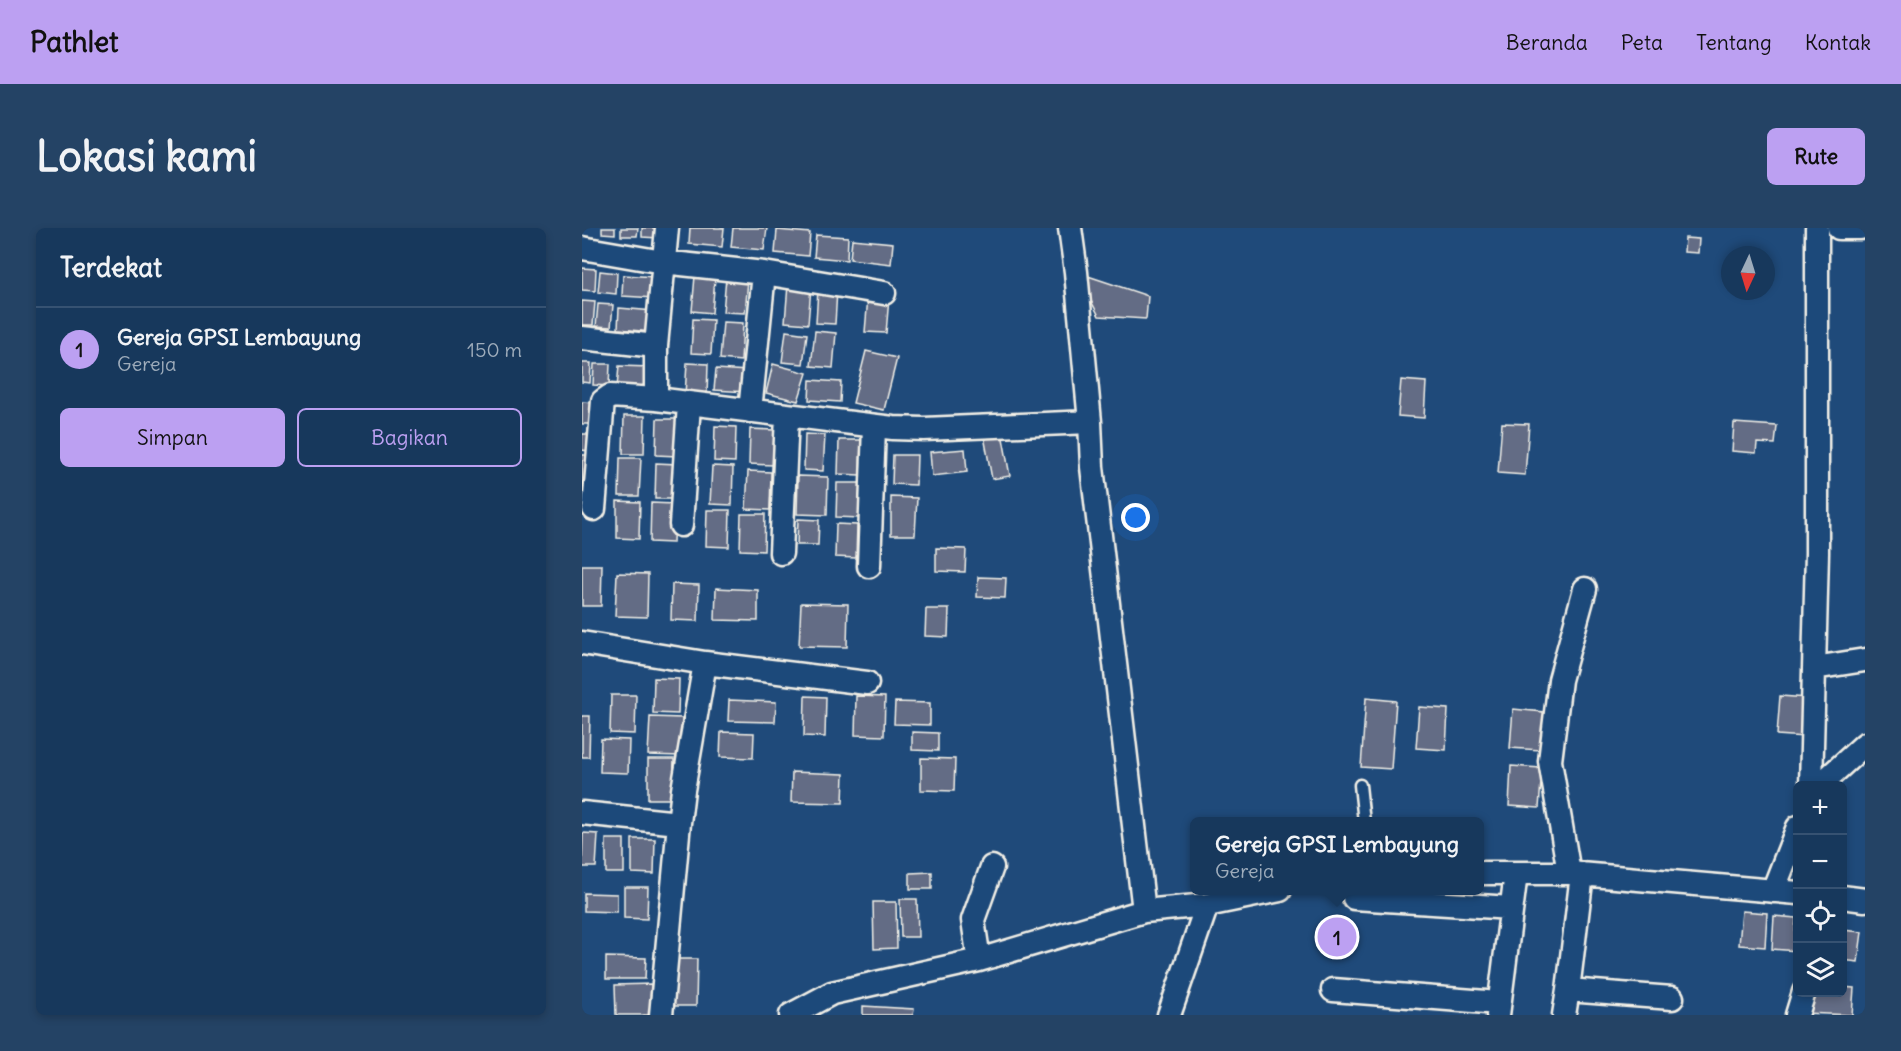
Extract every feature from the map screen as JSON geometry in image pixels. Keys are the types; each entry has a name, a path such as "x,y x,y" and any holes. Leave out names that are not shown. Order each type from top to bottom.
{"street":[{"path":"656,399 656,346 667,228"},
{"path":"1070,228 1090,422 1092,467 1144,911"},
{"path":"1811,781 1817,553 1817,228"},
{"path":"1839,228 1860,228"},
{"path":"582,248 663,262 764,273 884,293"},
{"path":"750,411 764,273"},
{"path":"582,339 656,346"},
{"path":"594,509 603,401 610,396 656,399 874,427 924,429 1090,422"},
{"path":"681,525 689,404"},
{"path":"782,553 787,416"},
{"path":"869,566 874,427"},
{"path":"1564,1015 1568,990 1576,873 1550,761 1560,680 1585,589"},
{"path":"582,643 705,663 867,683"},
{"path":"1814,668 1865,660"},
{"path":"661,1015 683,790 705,663"},
{"path":"1824,781 1865,744"},
{"path":"582,813 679,823"},
{"path":"1773,891 1794,835"},
{"path":"979,960 973,920 993,867"},
{"path":"1484,873 1576,873 1793,892"},
{"path":"1333,990 1499,1009 1516,873"},
{"path":"791,1015 832,993 979,960 1144,911 1207,905 1259,895"},
{"path":"1354,898 1511,908"},
{"path":"1847,898 1865,900"},
{"path":"1169,1015 1207,905"},
{"path":"1568,990 1672,998"},
{"path":"1797,1015 1803,997"}],"lane":[{"path":"1360,785 1363,817"}],"building":[{"path":"602,228 615,228 615,234 602,233"},
{"path":"621,228 638,228 637,236 621,236"},
{"path":"642,228 658,228 658,238 642,237"},
{"path":"690,228 724,228 722,247 689,244"},
{"path":"733,228 767,228 764,250 731,247"},
{"path":"777,230 810,233 808,256 775,253"},
{"path":"816,235 848,237 847,260 814,257"},
{"path":"1685,238 1699,239 1698,253 1684,252"},
{"path":"852,239 893,243 891,264 850,259"},
{"path":"582,268 596,269 595,291 582,290"},
{"path":"600,271 617,273 616,294 598,292"},
{"path":"1076,272 1148,296 1146,319 1099,316"},
{"path":"623,275 656,277 655,298 622,296"},
{"path":"695,276 715,278 712,313 692,311"},
{"path":"726,278 748,280 745,313 723,312"},
{"path":"788,285 811,287 808,324 785,322"},
{"path":"818,289 837,290 835,324 816,323"},
{"path":"868,297 889,298 886,333 865,332"},
{"path":"582,301 595,302 593,325 582,325"},
{"path":"598,304 613,305 611,327 596,326"},
{"path":"619,308 654,311 653,332 618,329"},
{"path":"693,319 713,320 711,354 691,353"},
{"path":"723,322 743,323 741,361 720,359"},
{"path":"786,331 807,334 803,364 782,362"},
{"path":"815,331 836,333 833,368 811,366"},
{"path":"866,351 897,358 884,410 853,403"},
{"path":"582,363 591,363 590,383 582,382"},
{"path":"687,363 708,364 707,396 685,395"},
{"path":"594,364 610,364 609,386 593,385"},
{"path":"773,364 807,373 798,401 766,393"},
{"path":"619,366 650,367 648,390 617,388"},
{"path":"716,369 748,371 747,392 714,390"},
{"path":"810,380 841,382 840,402 809,400"},
{"path":"1401,380 1426,382 1424,418 1398,416"},
{"path":"582,402 595,403 594,424 582,424"},
{"path":"624,416 645,416 644,454 623,454"},
{"path":"657,419 678,419 677,456 656,455"},
{"path":"1502,423 1529,424 1525,475 1498,473"},
{"path":"1734,423 1777,426 1775,444 1757,443 1756,453 1732,451"},
{"path":"715,426 736,427 735,462 714,461"},
{"path":"750,429 774,430 773,465 749,464"},
{"path":"1002,433 1010,476 992,479 984,436"},
{"path":"582,434 590,434 589,451 582,450"},
{"path":"805,434 825,435 823,471 804,470"},
{"path":"839,440 861,440 860,475 838,474"},
{"path":"965,449 967,472 932,476 930,452"},
{"path":"582,455 587,455 586,487 582,487"},
{"path":"893,455 917,455 916,485 892,484"},
{"path":"620,458 641,458 639,496 619,496"},
{"path":"656,463 677,464 676,499 655,499"},
{"path":"712,466 733,467 732,505 710,504"},
{"path":"748,471 771,472 770,510 746,509"},
{"path":"798,476 828,477 827,515 797,514"},
{"path":"837,483 861,483 860,518 836,517"},
{"path":"891,497 917,498 915,535 891,535"},
{"path":"617,501 640,502 639,539 617,538"},
{"path":"651,503 674,504 673,543 650,542"},
{"path":"707,510 730,510 729,547 706,546"},
{"path":"741,514 765,514 764,551 740,550"},
{"path":"798,519 819,520 818,545 797,545"},
{"path":"836,524 857,525 856,558 835,557"},
{"path":"936,548 966,549 965,572 936,571"},
{"path":"582,565 602,565 601,606 582,606"},
{"path":"617,573 648,574 647,617 615,616"},
{"path":"978,577 1006,578 1005,598 977,597"},
{"path":"672,584 699,585 698,621 671,620"},
{"path":"716,588 758,590 758,621 715,620"},
{"path":"801,603 848,604 847,647 799,646"},
{"path":"926,609 949,609 948,637 925,636"},
{"path":"654,678 679,679 678,714 653,713"},
{"path":"611,695 636,695 635,734 610,733"},
{"path":"805,696 826,697 825,737 804,736"},
{"path":"856,696 885,697 884,736 855,735"},
{"path":"1780,696 1808,698 1805,737 1777,735"},
{"path":"1366,698 1396,701 1391,769 1361,767"},
{"path":"729,700 776,702 775,722 728,721"},
{"path":"895,702 930,703 930,725 894,724"},
{"path":"1419,707 1448,709 1446,750 1416,748"},
{"path":"1513,709 1544,712 1541,750 1510,748"},
{"path":"582,716 590,716 589,757 582,757"},
{"path":"650,717 682,718 681,756 648,755"},
{"path":"721,732 754,733 753,758 720,757"},
{"path":"912,732 938,733 938,751 912,750"},
{"path":"601,739 629,740 628,773 600,772"},
{"path":"921,758 955,759 954,791 921,790"},
{"path":"648,759 674,759 673,799 648,799"},
{"path":"1511,766 1542,768 1539,808 1509,806"},
{"path":"792,772 844,774 843,803 791,802"},
{"path":"583,833 598,834 596,867 582,867"},
{"path":"606,839 624,839 624,873 606,873"},
{"path":"632,839 655,839 654,874 632,873"},
{"path":"932,872 932,889 910,889 910,873"},
{"path":"624,887 648,887 647,919 624,918"},
{"path":"584,893 617,894 617,912 584,911"},
{"path":"900,899 917,899 918,937 901,937"},
{"path":"873,902 896,902 897,948 874,949"},
{"path":"1742,911 1767,913 1765,947 1739,945"},
{"path":"1774,916 1793,918 1793,951 1772,949"},
{"path":"1847,930 1862,932 1858,962 1847,961"},
{"path":"606,957 646,958 645,979 606,979"},
{"path":"671,959 697,959 696,1006 670,1006"},
{"path":"651,984 651,1015 616,1015 615,985"},
{"path":"1847,987 1854,988 1852,1015 1804,1013 1807,997 1847,997"},
{"path":"863,1006 914,1009 913,1015 863,1015"}],"place":[{"name":"Gereja GPSI Lembayung","path":"1337,937"}]}
